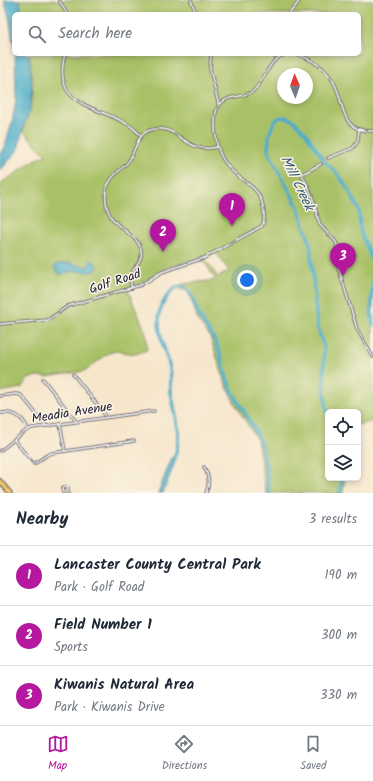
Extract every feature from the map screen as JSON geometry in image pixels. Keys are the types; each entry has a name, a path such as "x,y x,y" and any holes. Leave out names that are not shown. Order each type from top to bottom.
{"highway":[{"path":"0,481 10,493"}],"street":[{"path":"59,0 66,12"},
{"path":"191,0 195,12"},
{"path":"291,12 300,0"},
{"path":"65,56 62,77 70,94 88,107 127,124 141,136"},
{"path":"211,56 210,69 219,106"},
{"path":"219,106 226,99 242,96 252,92 272,63 277,58 282,56"},
{"path":"299,56 316,63 329,74 338,90 344,116 359,129 373,131"},
{"name":"Golf Road","path":"0,324 48,320 68,306 141,285 162,272 204,258 263,224 264,214 260,196 250,184 229,168 217,147 215,120 219,106"},
{"path":"132,288 130,277 140,261 141,250 136,241 112,219 107,207 106,197 111,180 127,162 141,136 150,130 161,128 169,131 193,146 205,148 217,147"},
{"path":"328,158 353,148 358,141 359,129"},
{"path":"321,164 302,174 312,196 320,225 336,242 338,250 336,260 356,326 373,357"},
{"path":"73,374 107,417"},
{"path":"43,379 76,422"},
{"path":"0,396 16,394 21,395 46,426"},
{"name":"Meadia Avenue","path":"0,451 28,429 154,411"},
{"path":"0,413 9,412 17,415 28,429"},
{"path":"60,424 65,451"},
{"path":"14,440 34,464 48,454 134,441"},
{"path":"204,467 208,472 209,480 206,493"},
{"path":"63,493 62,489 65,487 68,488 68,493"}],"green space":[{"path":"20,0 373,0 373,421 361,424 361,409 325,409 325,481 345,481 343,493 266,493 257,440 234,402 226,385 210,337 198,320 189,294 187,291 180,289 182,284 216,280 201,257 164,269 140,284 127,288 146,333 147,350 136,354 116,351 109,353 84,371 47,377 36,376 28,379 21,388 0,392 0,183 46,155 23,131 29,113 32,96 32,75 29,56 361,56 361,12 22,12","holes":["216,252 229,271 218,277 205,259"]}],"water":[{"path":"4,0 20,0 22,12 12,12 12,36 9,17"},
{"path":"15,56 29,56 32,85 30,110 24,125 18,150 0,171 0,154 5,145 12,122 16,99"},
{"path":"92,259 98,267 94,272 72,271 60,275 54,268 56,264 70,263 87,267"},
{"path":"172,457 176,460 163,493 158,493"}],"waterway":[{"name":"Mill Creek","path":"327,409 324,389 324,348 317,325 310,244 298,207 268,151 269,135 273,124 278,118 284,117 293,120 305,132 326,163 337,173 348,189 359,210 360,230 373,263"},
{"name":"Mill Creek","path":"373,281 371,310 373,325"},
{"name":"Mill Creek","path":"172,463 178,445 178,428 171,392 171,371 161,337 159,315 161,308 170,293 176,287 182,286 189,292 199,315 216,343 230,386 259,439 264,459 269,493"},
{"name":"Mill Creek","path":"340,493 342,481"}],"tunnel":[{"path":"321,164 328,158"}],"place":[{"name":"Lancaster County Central Park","path":"232,226"},
{"name":"Field Number 1","path":"163,252"},
{"name":"Kiwanis Natural Area","path":"343,276"}]}
